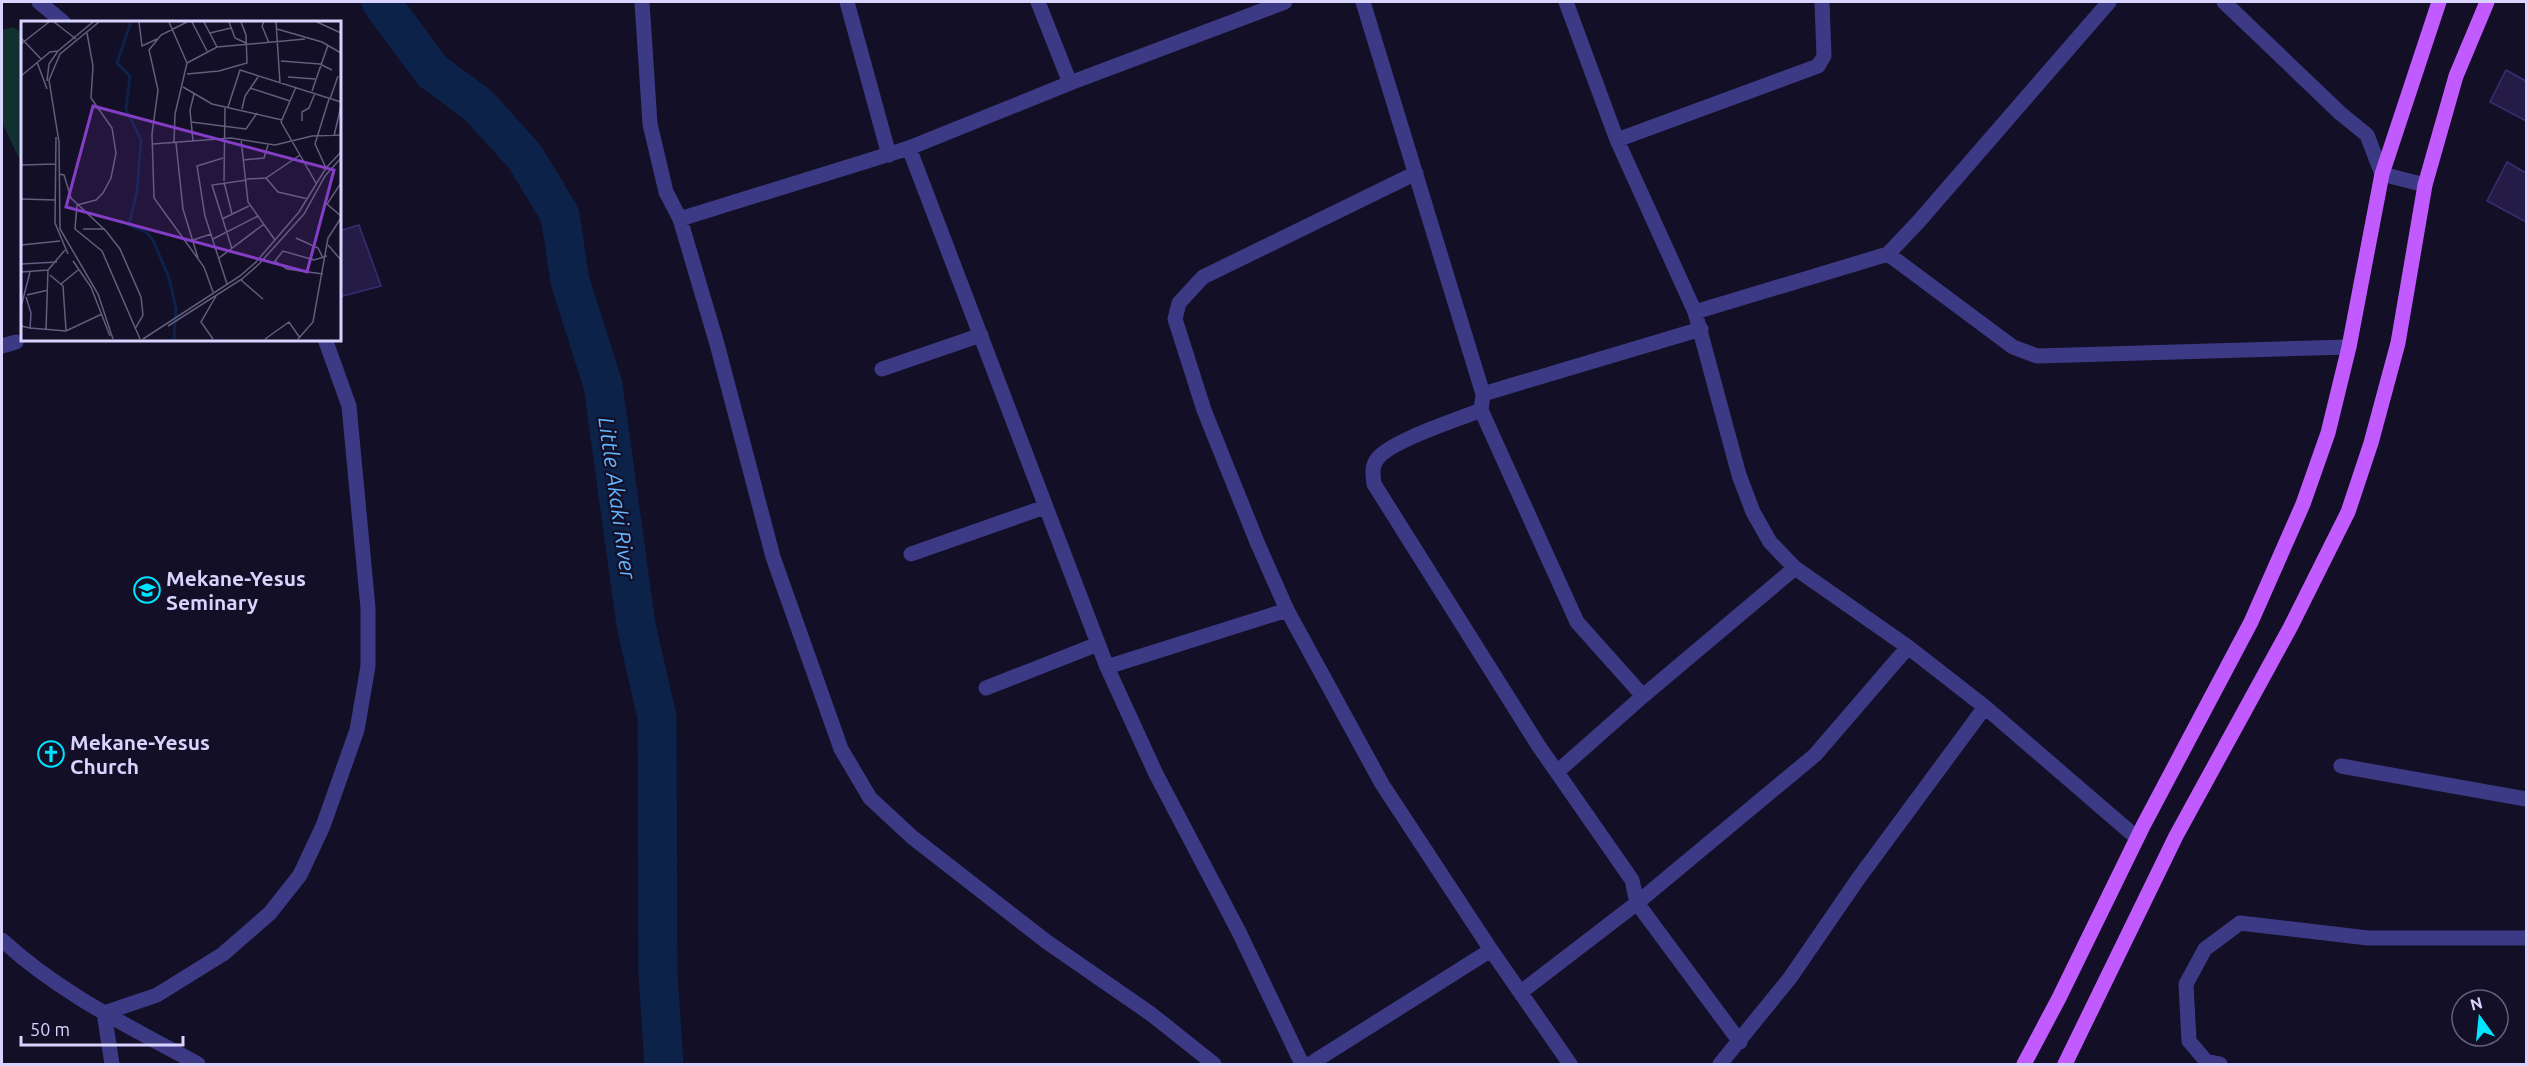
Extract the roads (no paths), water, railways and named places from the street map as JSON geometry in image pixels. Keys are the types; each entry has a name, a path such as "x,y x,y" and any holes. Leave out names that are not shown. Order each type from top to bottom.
{"main road":[{"path":"2024,1065 2060,998 2137,838 2251,622 2303,504 2328,433 2349,347 2382,174 2439,2"},
{"path":"2065,1065 2176,836 2291,626 2348,512 2372,443 2398,343 2425,185 2456,76 2487,2"}],"street":[{"path":"39,2 62,21"},
{"path":"642,2 650,124 666,192 680,219 717,344 773,557 841,749 870,798 921,844 1047,942 1150,1014 1214,1065"},
{"path":"847,2 889,155"},
{"path":"1038,2 1070,83"},
{"path":"680,219 909,148 1070,83 1285,2"},
{"path":"1363,2 1483,394 1481,410 1577,622 1642,696"},
{"path":"1566,2 1617,140 1695,312 1739,475 1770,542 1795,568 1908,647 1984,707 2137,838"},
{"path":"1617,140 1818,66 1824,56 1822,2"},
{"path":"1695,312 1888,254 2109,2"},
{"path":"2224,2 2340,113 2367,135 2382,174 2425,185"},
{"path":"909,148 1107,667 1156,774 1239,932 1302,1065"},
{"path":"1416,173 1203,277 1179,303 1175,319 1204,410 1287,610 1382,784 1570,1065"},
{"path":"1888,254 2013,347 2037,356 2349,347"},
{"path":"1483,394 1701,329"},
{"path":"882,369 981,335"},
{"path":"104,1013 157,995 223,954 270,913 300,875 323,826 357,730 368,666 368,608 349,406 325,340"},
{"path":"1481,410 1390,447 1377,459 1372,471 1374,484 1538,745 1632,880 1637,903 1740,1042"},
{"path":"911,554 1045,507"},
{"path":"1557,772 1642,696 1795,568"},
{"path":"1107,667 1287,610"},
{"path":"986,688 1098,644"},
{"path":"1521,992 1637,903 1815,755 1908,647"},
{"path":"1720,1065 1790,978 1858,879 1984,707"},
{"path":"2341,766 2526,799"},
{"path":"2220,1065 2206,1061 2189,1041 2186,984 2205,948 2240,923 2368,938 2526,939"},
{"path":"2,940 31,967 104,1013 198,1065"},
{"path":"1310,1065 1491,950"},
{"path":"104,1013 112,1065"}],"waterway":[{"name":"Little Akaki River","path":"381,2 432,71 479,106 525,157 560,215 570,281 603,385 636,625 657,717 658,975 664,1064"}],"place":[{"name":"Mekane-Yesus Seminary","path":"147,590"},
{"name":"Mekane-Yesus Church","path":"51,754"}]}
